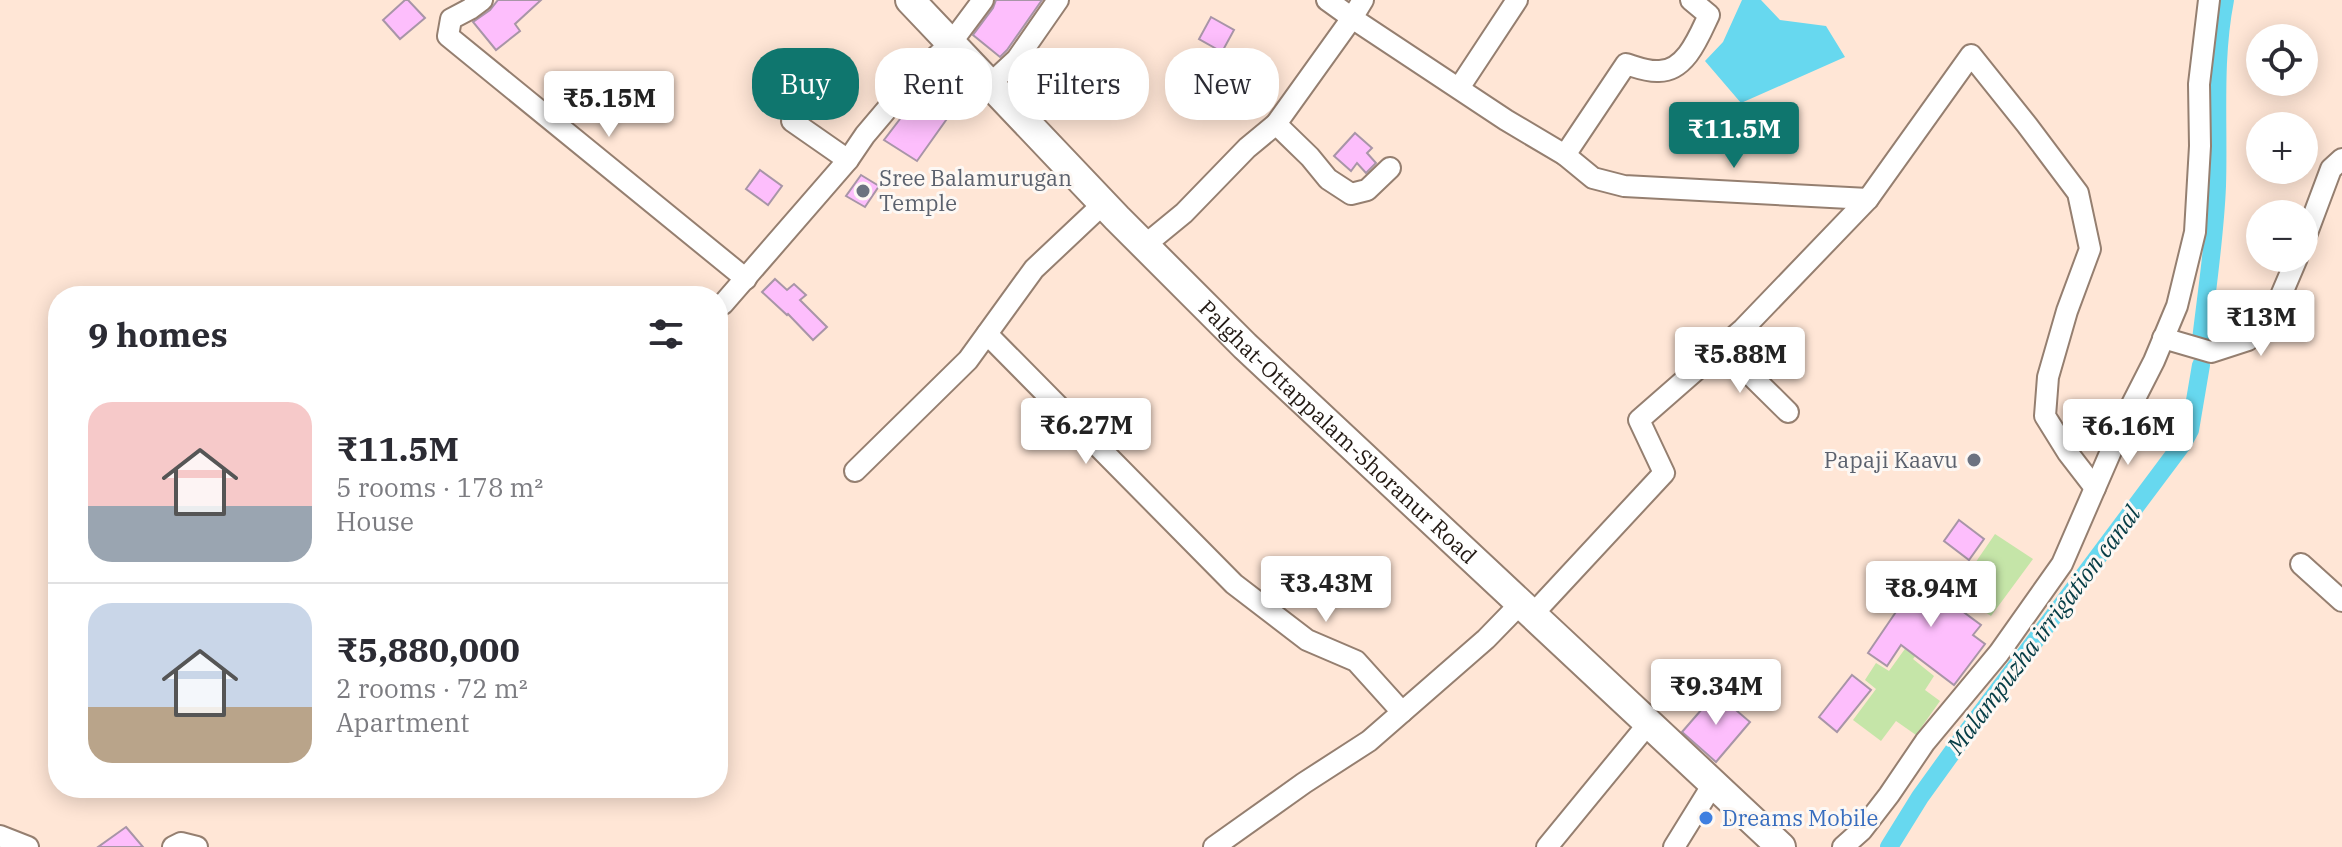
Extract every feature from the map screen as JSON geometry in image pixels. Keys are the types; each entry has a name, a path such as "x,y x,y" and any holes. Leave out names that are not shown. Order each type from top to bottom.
{"main road":[{"name":"Palghat-Ottappalam-Shoranur Road","path":"910,0 956,48"},
{"name":"Palghat-Ottappalam-Shoranur Road","path":"992,86 1103,204 1245,346 1781,847"}],"street":[{"path":"482,0 451,19 448,36 746,279"},
{"path":"728,299 848,160 915,76 951,43 983,0"},
{"path":"992,82 1017,59 1058,0"},
{"path":"1327,0 1565,155 1593,178 1624,186 1868,199"},
{"path":"1145,245 1184,213 1247,148 1276,124 1363,0"},
{"path":"1459,88 1517,0"},
{"path":"1565,155 1626,64 1658,72 1676,68 1698,39 1709,15 1691,0"},
{"path":"1843,847 1862,830 1925,742 1999,653 2062,564 2128,412 2154,361 2177,306 2195,232 2200,146 2199,84 2209,0"},
{"path":"1214,847 1369,741 1486,639 1526,610 1664,473 1639,420 1743,329 1868,199 1971,55 2078,193 2090,249 2067,311 2048,377 2045,416 2095,488"},
{"path":"792,121 848,160"},
{"path":"1276,124 1328,179 1351,194 1367,190 1390,168"},
{"path":"2318,204 2331,169 2342,159"},
{"path":"855,471 968,360 1034,269 1103,204"},
{"path":"2163,338 2211,352 2248,340 2271,319 2291,272"},
{"path":"987,334 1234,584 1307,640 1356,661 1402,712"},
{"path":"1722,347 1788,412"},
{"path":"2301,564 2342,601"},
{"path":"1547,847 1648,724"},
{"path":"1674,847 1713,784"},
{"path":"0,836 28,847"},
{"path":"173,847 181,843 197,847"}],"green space":[{"path":"1995,534 2033,559 1991,616 1961,596 1913,659 1934,676 1925,690 1940,701 1916,735 1896,721 1881,741 1853,720 1876,689 1865,680 1876,663 1889,671 1938,603 1945,607"}],"water":[{"path":"1742,0 1761,0 1780,20 1826,26 1845,57 1741,103 1705,61 1723,42"}],"building":[{"path":"405,0 425,18 400,39 383,20"},
{"path":"498,0 541,0 515,24 520,31 496,50 473,22"},
{"path":"996,0 1042,0 1000,57 973,35"},
{"path":"1211,17 1234,30 1224,48 1215,48 1199,39"},
{"path":"899,120 946,120 917,161 884,140"},
{"path":"1355,133 1372,148 1367,153 1376,163 1366,173 1357,163 1351,171 1334,156"},
{"path":"760,170 782,186 768,205 746,189"},
{"name":"Sree Balamurugan Temple","path":"861,175 879,186 865,207 846,196"},
{"path":"775,279 787,290 794,284 806,295 800,300 827,327 813,340 762,292"},
{"path":"1959,520 1984,539 1969,560 1944,541"},
{"path":"1929,563 1957,587 1946,599 1981,625 1973,635 1985,644 1954,685 1901,645 1887,666 1868,653"},
{"path":"1852,675 1871,690 1837,732 1819,717"},
{"path":"1716,693 1750,722 1716,762 1682,732"},
{"path":"126,827 143,847 98,847"}],"waterway":[{"name":"Malampuzha irrigation canal","path":"2201,340 2216,205 2218,69 2225,0"},
{"name":"Malampuzha irrigation canal","path":"1889,847 1964,736 2183,443 2190,430 2201,365"}],"place":[{"name":"Sree Balamurugan Temple","path":"863,191"},
{"name":"Papaji Kaavu","path":"1974,460"},
{"name":"Dreams Mobile","path":"1706,818"}]}
